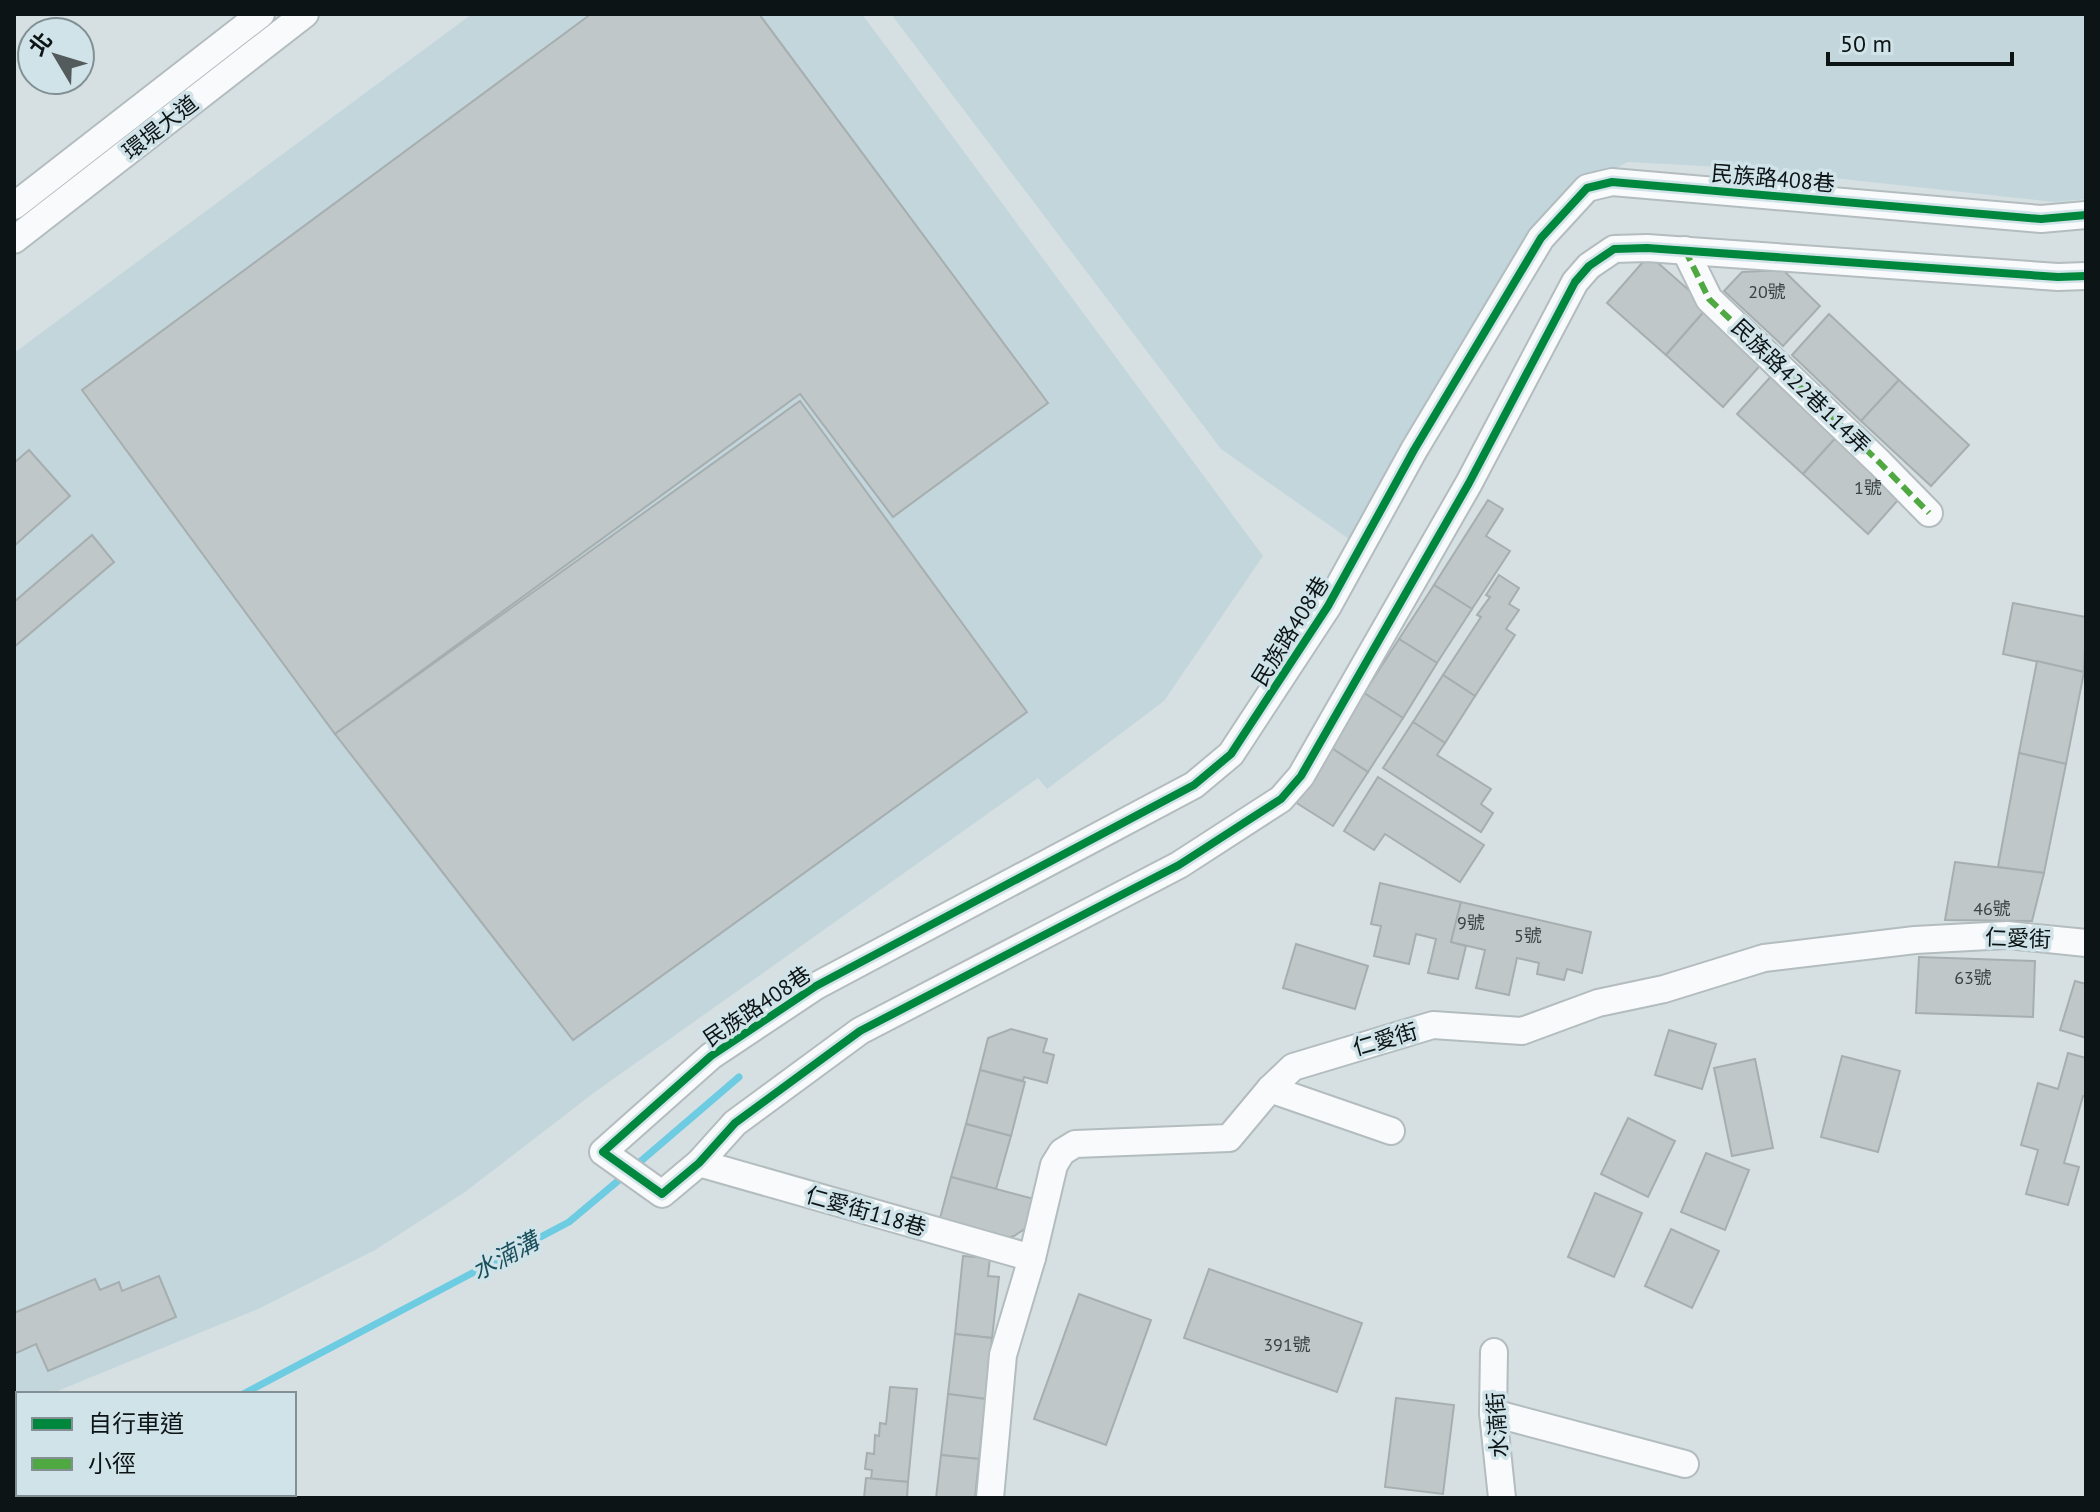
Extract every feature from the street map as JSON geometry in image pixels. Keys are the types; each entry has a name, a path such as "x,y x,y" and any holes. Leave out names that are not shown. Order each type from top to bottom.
{"street":[{"name":"環堤大道","path":"14,206 261,14"},
{"name":"環堤大道","path":"14,240 305,14"},
{"name":"民族路408巷","path":"2086,215 2041,219 1612,182 1587,188 1541,238 1414,450 1328,606 1231,754 1194,785 816,986 711,1056 603,1152 662,1194 699,1163 735,1123 860,1031 1179,865 1281,799 1301,776 1469,483 1575,282 1589,266 1614,249 1685,250 2058,277 2086,276"},
{"name":"民族路422巷114弄","path":"1685,250 1709,299 1929,513"},
{"name":"仁愛街","path":"990,1498 1003,1355 1032,1258 1054,1165 1062,1152 1075,1144 1229,1138 1293,1067 1433,1025 1522,1031 1598,1003 1664,989 1764,958 1915,940 2007,935 2086,943"},
{"path":"1270,1089 1391,1131"},
{"name":"仁愛街118巷","path":"699,1163 1032,1258"},
{"name":"水湳街","path":"1494,1352 1493,1413 1502,1498"},
{"path":"1493,1413 1685,1464"}],"shaded area":[{"path":"472,14 862,14 1263,556 1164,701 1047,789 1038,778 595,1092 465,1192 375,1250 260,1308 55,1392 16,1392 14,1409 14,353"},
{"path":"891,14 2086,14 2086,199 2054,202 1740,168 1628,162 1594,179 1567,209 1366,551 1221,449"}],"building":[{"path":"591,14 759,14 1048,403 893,517 800,394 335,734 82,390"},
{"path":"1649,255 1708,307 1666,355 1607,303"},
{"path":"1783,270 1820,306 1783,346 1724,291 1742,272"},
{"path":"1708,307 1766,359 1723,407 1666,355"},
{"path":"1829,314 1899,380 1861,421 1792,355"},
{"path":"1774,373 1840,433 1803,474 1737,414"},
{"path":"1899,380 1969,445 1931,486 1861,421"},
{"path":"800,401 1027,712 573,1040 335,734"},
{"path":"1840,433 1905,492 1868,534 1803,474"},
{"path":"29,450 70,496 14,546 14,463"},
{"path":"1488,500 1503,509 1486,536 1510,551 1472,609 1434,585"},
{"path":"92,535 114,562 14,647 14,602"},
{"path":"1499,575 1519,588 1509,604 1519,610 1506,629 1515,635 1475,696 1443,675 1481,617 1477,615 1490,597 1486,595"},
{"path":"1434,585 1472,609 1437,663 1399,639"},
{"path":"2013,603 2086,617 2084,672 2003,654"},
{"path":"1399,639 1437,663 1403,718 1364,693"},
{"path":"2037,661 2084,672 2066,764 2019,753"},
{"path":"1443,675 1475,696 1445,743 1413,722"},
{"path":"1364,693 1403,718 1368,772 1330,747"},
{"path":"1413,722 1445,743 1437,755 1491,789 1481,804 1493,813 1481,832 1383,768"},
{"path":"1330,747 1368,772 1333,826 1295,802"},
{"path":"2019,753 2066,764 2044,873 1998,867"},
{"path":"1378,777 1484,845 1460,882 1385,834 1374,850 1344,831"},
{"path":"1955,862 2044,873 2032,921 1945,920"},
{"path":"1380,883 1461,902 1451,942 1466,946 1458,979 1428,973 1436,939 1416,934 1409,964 1374,956 1381,926 1371,924"},
{"path":"1461,902 1591,932 1582,973 1567,969 1564,980 1537,974 1539,963 1517,958 1509,995 1476,988 1485,950 1451,942"},
{"path":"1296,944 1368,966 1355,1009 1283,988"},
{"path":"1919,957 2035,961 2033,1017 1916,1013"},
{"path":"2075,981 2086,984 2086,1038 2060,1030"},
{"path":"1011,1029 1047,1039 1043,1052 1054,1055 1047,1083 1024,1077 1023,1081 980,1070 988,1038"},
{"path":"1669,1030 1716,1044 1702,1089 1655,1075"},
{"path":"2068,1053 2086,1058 2086,1096 2083,1096 2064,1163 2079,1167 2068,1205 2026,1194 2038,1150 2021,1145 2038,1083 2058,1089"},
{"path":"1842,1056 1900,1071 1878,1152 1821,1137"},
{"path":"1755,1059 1773,1148 1732,1156 1714,1068"},
{"path":"980,1070 1025,1082 1011,1136 966,1124"},
{"path":"1628,1118 1675,1141 1648,1197 1601,1174"},
{"path":"966,1124 1011,1136 996,1189 951,1177"},
{"path":"1706,1153 1749,1170 1725,1230 1681,1212"},
{"path":"951,1177 1034,1199 1026,1228 1007,1238 939,1222"},
{"path":"1595,1193 1642,1213 1614,1277 1568,1257"},
{"path":"1671,1229 1719,1251 1692,1308 1645,1286"},
{"path":"963,1256 990,1258 988,1276 999,1277 992,1338 955,1334"},
{"path":"1209,1269 1362,1323 1337,1392 1184,1338"},
{"path":"159,1276 176,1317 48,1371 36,1344 14,1354 14,1313 95,1279 100,1290 119,1282 122,1291"},
{"path":"1079,1294 1151,1320 1106,1445 1034,1419"},
{"path":"955,1334 992,1338 986,1399 948,1394"},
{"path":"890,1387 917,1389 908,1482 871,1479 872,1470 865,1469 867,1453 874,1454 875,1435 879,1436 880,1423 886,1424"},
{"path":"948,1394 986,1399 979,1459 941,1455"},
{"path":"1396,1398 1454,1405 1443,1494 1385,1487"},
{"path":"941,1455 979,1459 975,1498 936,1498"},
{"path":"866,1478 908,1482 907,1498 864,1498"}],"waterway":[{"name":"水湳溝","path":"634,1167 739,1077"},
{"name":"水湳溝","path":"247,1392 569,1222 625,1175"}],"marked path":[{"path":"1685,250 1709,299 1929,513"}],"cycle path":[{"path":"2086,215 2041,219 1612,182 1587,188 1541,238 1414,450 1328,606 1231,754 1194,785 816,986 711,1056 603,1152 662,1194 699,1163 735,1123 860,1031 1179,865 1281,799 1301,776 1469,483 1575,282 1589,266 1614,249 1647,248 2058,277 2086,276"}]}
